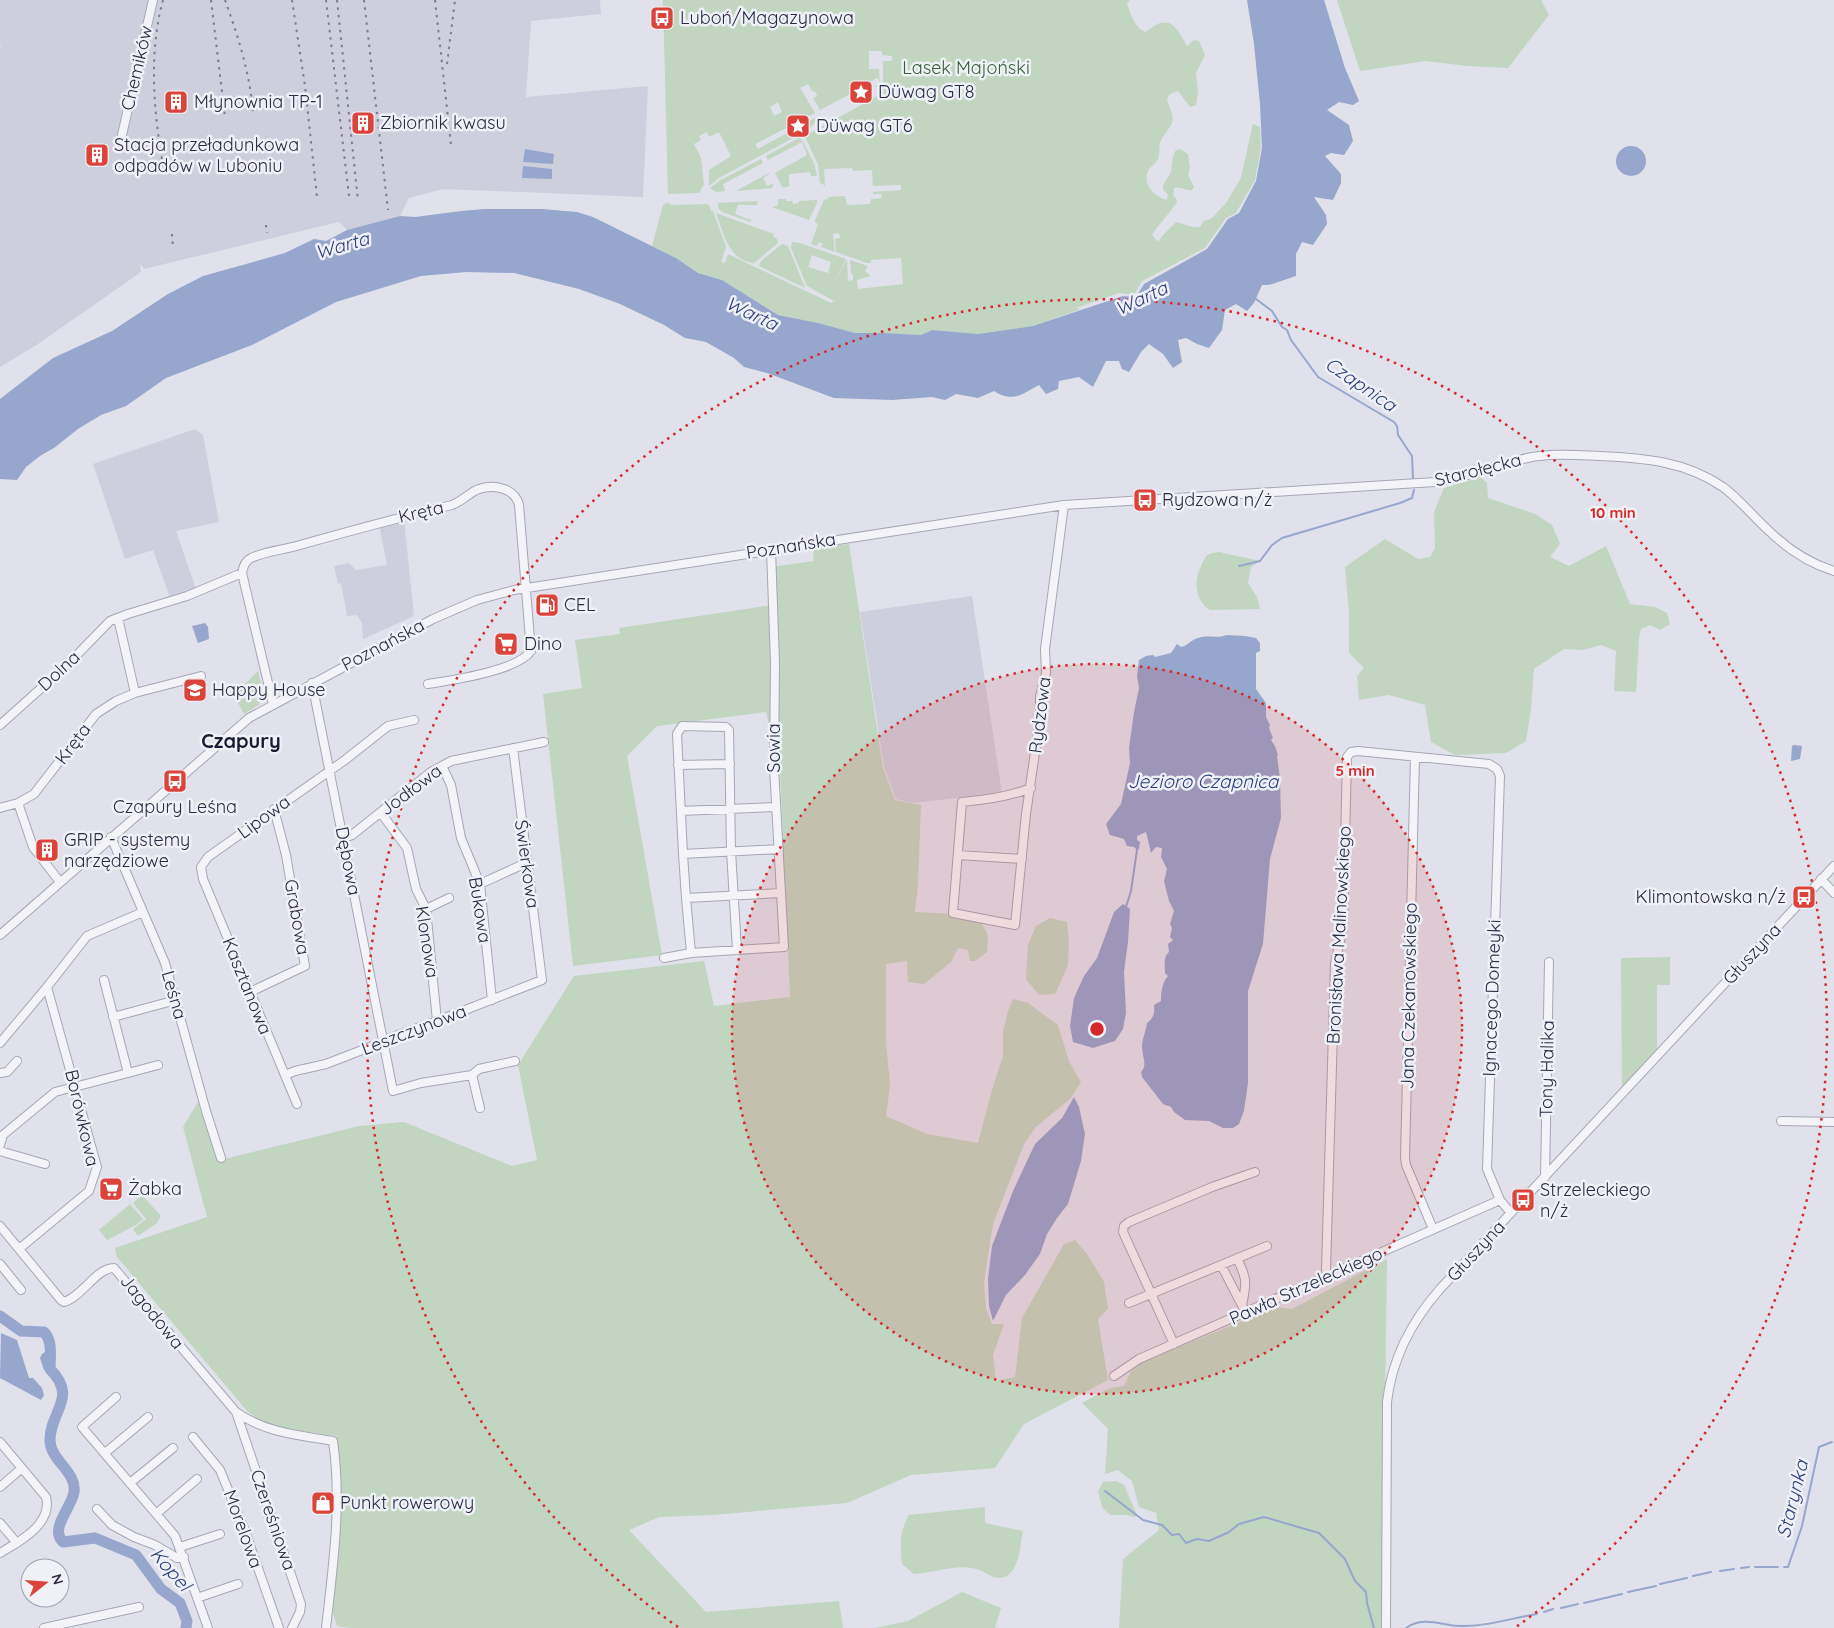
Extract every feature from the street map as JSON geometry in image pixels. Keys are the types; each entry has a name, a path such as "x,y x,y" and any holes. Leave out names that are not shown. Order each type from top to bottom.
{"street":[{"name":"Chemików","path":"122,135 153,0"},
{"name":"Starołęcka","path":"1061,506 1435,482 1465,476 1518,460 1550,455 1652,459 1682,466 1715,482 1732,495 1775,537 1818,565 1834,572"},
{"name":"Kręta","path":"242,574 242,568 250,558 399,517 452,505 466,499 477,490 491,488 507,490 518,501 524,588"},
{"name":"Poznańska","path":"0,935 236,728 273,704 454,609 477,600 524,588 1061,506"},
{"name":"Rydzowa","path":"958,855 953,913 1015,924 1018,859 1027,789 1040,718 1040,696 1046,673 1045,649 1061,506"},
{"name":"Sowia","path":"737,950 784,947 774,767 775,663 771,549"},
{"path":"135,693 118,618 187,596 242,574 273,704"},
{"path":"428,684 485,673 504,667 528,655 531,651 531,645 524,588"},
{"name":"Dolna","path":"0,725 68,664 103,627 118,618"},
{"name":"Kręta","path":"0,808 18,803 39,790 96,714 116,701 135,693 201,676"},
{"name":"Dębowa","path":"312,683 393,1091 421,1083 472,1075"},
{"name":"Lipowa","path":"201,867 208,857 388,726 414,720"},
{"path":"664,958 691,952 737,950 731,851 729,730 726,727 682,726 677,734 683,854 691,952"},
{"name":"Jodłowa","path":"344,838 352,835 451,761 544,742"},
{"name":"Świerkowa","path":"513,748 542,980"},
{"name":"Bronisława Malinowskiego","path":"1329,1276 1326,1270 1335,973 1343,928 1347,757 1351,752 1358,751 1489,764 1497,769 1500,776"},
{"name":"Jana Czekanowskiego","path":"1415,757 1405,1157 1406,1166 1434,1229"},
{"path":"678,765 730,764"},
{"name":"Bukowa","path":"442,766 451,785 461,838 480,884 492,1000"},
{"name":"Ignacego Domeyki","path":"1500,776 1487,1169 1500,1200 1511,1213"},
{"path":"1018,859 958,855 962,802 995,799 1027,789"},
{"path":"18,803 33,847 60,882"},
{"path":"681,812 776,807"},
{"name":"Grabowa","path":"250,992 305,966 286,855 274,810"},
{"name":"Klonowa","path":"381,813 405,844 409,854 416,889 426,909 437,1021"},
{"name":"Leśna","path":"111,837 165,963 206,1111 222,1158"},
{"path":"683,854 778,849"},
{"path":"480,884 526,863"},
{"name":"Głuszyna","path":"1386,1628 1386,1426 1388,1393 1394,1366 1409,1331 1428,1303 1834,866"},
{"name":"Kasztanowa","path":"201,867 203,879 297,1104"},
{"path":"1821,879 1834,893"},
{"path":"686,898 781,893"},
{"path":"426,909 449,898"},
{"path":"0,1043 87,936 143,912"},
{"name":"Tony Halika","path":"1544,1177 1549,962"},
{"path":"104,980 128,1072"},
{"name":"Leszczynowa","path":"285,1075 326,1064 542,980"},
{"name":"Borówkowa","path":"19,1249 88,1191 97,1167 47,987"},
{"path":"114,1017 176,1000"},
{"path":"0,1073 7,1072 17,1060"},
{"path":"480,1108 472,1075 479,1069 515,1061"},
{"path":"0,1145 3,1135 55,1092 158,1065"},
{"path":"1781,1121 1834,1122"},
{"path":"0,1151 45,1164"},
{"path":"1174,1344 1122,1232 1124,1226 1129,1222 1255,1172"},
{"name":"Pawła Strzeleckiego","path":"1114,1376 1139,1359 1500,1200"},
{"name":"Jagodowa","path":"0,1226 57,1297 64,1302 71,1299 107,1269 117,1270 236,1412"},
{"path":"1129,1303 1267,1246"},
{"path":"1237,1258 1246,1284 1242,1305"},
{"path":"0,1264 21,1290"},
{"path":"1221,1265 1246,1313"},
{"path":"116,1397 82,1427 169,1528 184,1557 208,1628"},
{"path":"236,1412 248,1420 272,1430 333,1441 337,1501 335,1556 326,1628"},
{"name":"Czereśniowa","path":"236,1412 301,1604 300,1612 292,1628"},
{"path":"105,1453 148,1417"},
{"name":"Morelowa","path":"193,1437 220,1470 245,1531 278,1627"},
{"path":"0,1442 46,1497 47,1507 46,1514 29,1536 0,1553"},
{"path":"130,1483 173,1448"},
{"path":"0,1487 22,1468"},
{"path":"156,1514 197,1478"},
{"path":"97,1509 112,1525 134,1537 155,1545 176,1558 184,1557"},
{"path":"0,1523 17,1543"},
{"path":"180,1547 220,1534"},
{"path":"198,1598 238,1584"},
{"path":"44,1628 139,1607"},
{"path":"268,1628 278,1627"}],"shaded area":[{"path":"0,0 600,0 601,14 531,21 526,97 648,86 643,197 443,189 409,198 400,216 347,230 339,222 144,269 140,264 141,272 38,344 0,367 0,45 6,53 0,44"},
{"path":"195,429 203,435 219,522 176,531 196,589 170,598 153,550 125,559 93,464"},
{"path":"404,518 414,616 363,639 362,623 357,615 347,616 341,583 338,584 334,566 349,563 356,570 387,565 379,525"},
{"path":"972,596 1002,793 912,803 896,799 884,767 860,612"}],"green space":[{"name":"Lasek Majoński","path":"663,0 1130,0 1127,3 1133,20 1141,30 1145,32 1156,25 1167,23 1179,32 1187,46 1194,40 1199,41 1205,55 1196,73 1198,92 1196,105 1190,107 1178,91 1168,97 1167,100 1173,118 1172,123 1161,140 1158,159 1149,170 1147,176 1148,186 1151,190 1167,200 1168,195 1163,187 1171,171 1174,153 1180,149 1188,154 1190,168 1188,175 1194,187 1192,190 1174,188 1173,195 1177,200 1176,204 1152,234 1159,241 1176,222 1200,227 1204,221 1211,219 1226,203 1241,178 1253,124 1260,127 1261,148 1255,180 1236,213 1226,218 1205,248 1142,281 1134,295 1119,293 1033,326 978,334 932,330 921,335 855,333 778,315 722,280 698,273 676,258 652,246 663,205 668,202 673,205 707,204 710,206 711,211 713,211 726,247 721,262 725,263 728,254 831,303 834,301 807,286 791,248 792,242 846,259 833,285 847,259 848,281 853,280 850,260 868,266 865,271 871,276 857,280 858,289 903,284 901,258 871,260 871,263 867,263 836,252 835,239 840,238 839,233 833,234 835,252 821,247 823,244 819,242 817,246 811,244 818,224 815,220 824,200 828,199 828,197 845,196 847,205 870,204 871,199 882,198 881,194 873,194 873,192 901,190 901,185 873,186 872,170 853,171 852,168 824,169 824,186 820,183 818,165 805,136 883,93 883,61 892,61 892,56 882,55 882,51 869,51 869,69 879,69 880,86 873,87 879,84 879,79 876,78 820,110 813,98 817,96 815,91 813,92 808,84 800,88 815,113 755,144 758,149 817,117 817,121 806,131 719,178 709,186 709,170 731,156 719,132 709,137 707,132 699,136 701,140 694,144 701,158 704,184 699,193 668,194","holes":["778,102 782,112 774,116 770,107","812,255 831,262 828,273 808,267"]},
{"path":"1337,0 1541,0 1549,15 1508,68 1425,61 1360,71"},
{"path":"799,138 802,140 814,163 817,176 811,176 810,172 789,174 789,186 783,188 775,173 807,155 802,142 768,160 766,156"},
{"path":"761,159 763,163 723,184 725,191 716,192 710,188 719,181"},
{"path":"769,173 763,178 767,186 774,183 772,188 736,191"},
{"path":"778,199 792,201 793,204 799,203 799,201 817,200 817,203 809,220 772,207 778,205"},
{"path":"758,201 757,205 738,205 735,214 751,220 751,222 722,212 718,208 718,203"},
{"path":"716,213 774,234 773,236 777,239 778,243 754,263 745,261 738,257 728,245"},
{"path":"782,244 788,246 805,288 759,266 761,261"},
{"path":"1480,477 1487,483 1488,498 1535,514 1552,525 1560,544 1550,557 1569,566 1606,546 1630,604 1655,607 1667,613 1670,624 1660,630 1650,625 1641,629 1636,692 1614,691 1616,651 1601,645 1583,650 1564,649 1534,669 1526,741 1506,753 1455,755 1431,742 1425,705 1389,695 1359,700 1357,676 1364,668 1349,653 1349,612 1345,567 1385,539 1418,559 1430,557 1435,548 1434,512 1444,488"},
{"path":"849,544 883,768 895,800 921,805 915,912 955,914 979,919 988,935 987,952 975,961 970,961 968,950 958,948 951,962 924,984 908,982 907,961 886,964 886,1042 890,1085 886,1116 927,1134 978,1143 1003,1056 1003,1031 1013,999 1028,1003 1058,1025 1069,1061 1081,1082 1071,1098 1036,1127 1024,1144 993,1224 984,1282 986,1308 992,1324 1004,1324 993,1355 996,1381 1015,1377 1022,1318 1064,1244 1075,1240 1087,1254 1104,1282 1108,1309 1098,1319 1108,1380 1024,1424 995,1468 911,1475 847,1503 713,1515 659,1517 629,1530 706,1612 839,1601 843,1628 349,1628 337,1626 332,1610 339,1553 340,1497 337,1436 268,1426 248,1412 117,1257 115,1248 207,1217 183,1127 198,1102 220,1160 359,1126 404,1122 512,1166 537,1160 518,1065 574,976 704,961 714,1006 790,997 780,768 766,712 657,726 627,756 662,955 573,966 543,694 582,688 575,640 620,634 619,628 772,605 771,567 814,561 813,549"},
{"path":"1219,552 1260,561 1251,567 1248,583 1257,597 1260,609 1210,610 1203,604 1197,587 1198,572 1206,556"},
{"path":"258,671 262,688 254,697 260,704 244,714 234,695"},
{"path":"1050,918 1067,922 1069,941 1068,965 1055,994 1039,995 1026,979 1028,945 1036,926"},
{"path":"1670,957 1670,985 1657,985 1657,1051 1622,1091 1621,958"},
{"path":"142,1195 161,1216 157,1223 138,1236 133,1229 146,1219 133,1203"},
{"path":"130,1204 143,1219 136,1225 107,1240 99,1230"},
{"path":"1387,1259 1382,1628 1119,1628 1123,1559 1159,1530 1156,1513 1139,1507 1132,1481 1118,1470 1105,1474 1108,1429 1082,1403 1110,1388 1124,1386 1130,1373 1142,1362 1276,1307 1292,1309"},
{"path":"1116,1481 1124,1485 1137,1515 1135,1517 1110,1515 1102,1507 1098,1491 1103,1482"},
{"path":"985,1507 985,1523 1023,1531 1017,1561 1010,1574 997,1578 965,1567 914,1574 902,1564 901,1539 903,1527 909,1515"},
{"path":"962,1592 1001,1608 995,1628 875,1628 908,1621"}],"water":[{"name":"Warta","path":"1247,0 1324,0 1345,68 1359,101 1353,105 1339,102 1327,110 1349,125 1353,141 1344,155 1331,153 1325,156 1341,174 1341,183 1333,200 1314,197 1326,215 1327,224 1313,245 1302,242 1296,254 1296,276 1269,285 1262,285 1254,303 1247,311 1236,304 1225,310 1222,330 1209,348 1186,338 1178,340 1182,362 1173,368 1163,354 1149,344 1141,352 1129,372 1122,369 1119,361 1106,361 1093,387 1079,377 1059,381 1058,389 1046,394 1039,385 1012,397 1001,395 994,391 978,398 956,394 945,400 932,397 892,400 834,398 767,373 744,367 734,358 706,342 685,338 664,325 620,304 579,289 514,273 466,272 421,276 336,302 252,345 166,378 126,406 101,415 78,429 26,467 17,480 0,479 0,399 53,358 112,331 168,294 203,276 285,253 314,239 326,241 347,230 400,216 415,217 484,209 542,209 577,212 593,217 676,258 698,273 722,280 778,315 855,333 921,335 932,330 978,334 1033,326 1123,296 1136,297 1144,284 1207,249 1228,219 1239,213 1256,181 1262,148 1260,104"},
{"path":"1631,146 1642,150 1646,161 1642,172 1631,176 1620,172 1616,161 1620,150"},
{"path":"525,149 554,154 553,164 523,162"},
{"path":"523,166 552,169 552,179 522,178"},
{"path":"205,623 208,627 209,639 198,643 192,626"},
{"name":"Jezioro Czapnica","path":"1227,635 1256,638 1260,643 1260,651 1256,653 1256,689 1266,703 1266,717 1273,738 1271,740 1278,755 1281,818 1270,859 1263,944 1248,991 1248,1083 1244,1111 1239,1124 1233,1128 1223,1128 1209,1121 1185,1120 1174,1112 1171,1107 1163,1104 1142,1077 1141,1072 1144,1063 1142,1044 1147,1023 1153,1016 1154,1005 1161,1001 1162,988 1168,976 1165,973 1165,962 1169,952 1168,944 1173,940 1170,937 1172,928 1170,924 1174,911 1169,901 1164,881 1167,869 1161,857 1162,848 1156,847 1151,853 1146,832 1137,836 1137,840 1140,842 1139,849 1127,846 1124,839 1110,835 1106,824 1121,804 1130,763 1129,748 1139,688 1137,676 1139,660 1146,656 1153,655 1155,657 1171,653 1177,644 1181,647 1195,639"},
{"path":"1792,746 1802,746 1800,759 1791,761"},
{"path":"1123,904 1130,909 1124,972 1126,1013 1123,1029 1115,1041 1093,1048 1073,1042 1070,1026 1074,998 1084,976 1097,958 1114,912"},
{"path":"1074,1097 1079,1107 1085,1134 1081,1161 1068,1204 1047,1234 1040,1254 1025,1275 1006,1295 993,1321 989,1306 988,1279 992,1246 1013,1191 1035,1144 1062,1118"},
{"path":"1,1333 17,1340 29,1378 33,1378 42,1388 44,1395 41,1400 0,1378"},
{"path":"50,1348 55,1355 54,1370 44,1370 40,1358"}],"waterway":[{"name":"Czapnica","path":"1256,299 1272,311 1318,377 1394,422 1397,426 1398,435 1412,456 1413,479"},
{"name":"Czapnica","path":"1239,566 1260,561 1272,545 1282,538 1400,503 1412,498 1414,490"},
{"path":"1126,907 1131,891 1137,850"},
{"name":"Kopel","path":"0,1316 21,1331 44,1332 50,1344 50,1369 62,1388 61,1405 51,1431 50,1441 55,1455 72,1478 74,1492 62,1518 59,1537 63,1542 95,1538 136,1555 161,1589 180,1603 187,1621 186,1628"},
{"name":"Starynka","path":"1784,1567 1788,1567 1802,1526 1819,1447 1832,1442"},
{"path":"1105,1491 1143,1520 1162,1525 1172,1535 1179,1534 1186,1543 1197,1539 1209,1541 1229,1532 1239,1524 1264,1517 1319,1533 1345,1559 1355,1581 1366,1592 1374,1628"},
{"name":"Starynka","path":"1741,1568 1749,1567"},
{"name":"Starynka","path":"1755,1567 1778,1567"},
{"name":"Starynka","path":"1720,1571 1734,1569"},
{"name":"Starynka","path":"1693,1576 1711,1572"},
{"name":"Starynka","path":"1660,1584 1687,1578"},
{"name":"Starynka","path":"1628,1592 1656,1586"},
{"name":"Starynka","path":"1584,1603 1622,1594"},
{"name":"Starynka","path":"1561,1608 1578,1604"},
{"name":"Starynka","path":"1544,1612 1553,1609"},
{"name":"Starynka","path":"1406,1628 1419,1622 1459,1626 1479,1625 1537,1614"}],"railway":[{"path":"163,0 155,42 154,86 164,171"},
{"path":"211,0 225,117"},
{"path":"225,0 243,55 253,112"},
{"path":"292,0 305,86 317,197"},
{"path":"326,0 349,196"},
{"path":"337,0 358,201"},
{"path":"364,0 388,210"},
{"path":"435,0 451,145"},
{"path":"447,64 455,0"},
{"path":"266,225 267,233"},
{"path":"172,234 173,248"}],"place":[{"name":"Luboń/Magazynowa","path":"662,18"},
{"name":"Düwag GT8","path":"861,92"},
{"name":"Młynownia TP-1","path":"176,102"},
{"name":"Zbiornik kwasu","path":"363,123"},
{"name":"Düwag GT6","path":"798,126"},
{"name":"Stacja przeładunkowa odpadów w Luboniu","path":"97,155"},
{"name":"Rydzowa n/ż","path":"1145,500"},
{"name":"CEL","path":"547,605"},
{"name":"Dino","path":"506,644"},
{"name":"Happy House","path":"195,690"},
{"name":"Czapury Leśna","path":"175,781"},
{"name":"GRIP - systemy narzędziowe","path":"47,850"},
{"name":"Klimontowska n/ż","path":"1804,897"},
{"name":"Żabka","path":"111,1189"},
{"name":"Strzeleckiego n/ż","path":"1523,1200"},
{"name":"Punkt rowerowy","path":"323,1503"}],"district":[{"name":"Czapury","path":"241,741"}]}
